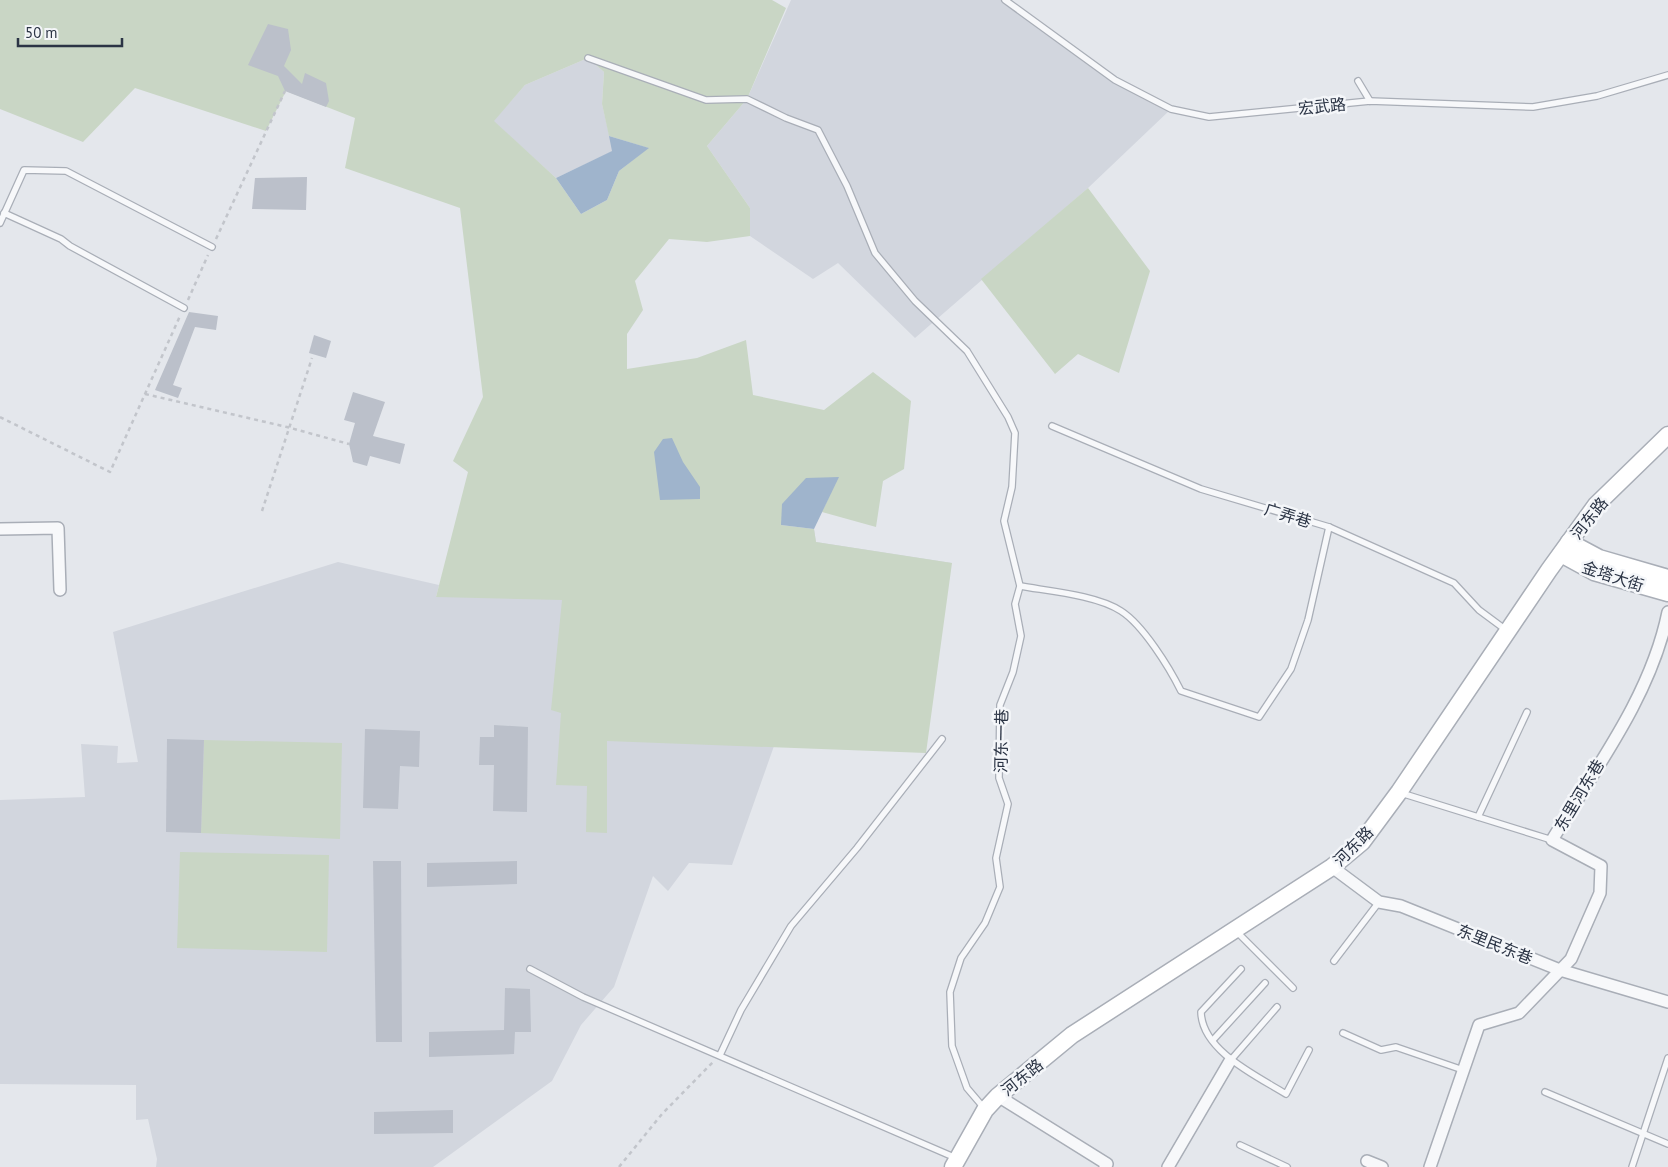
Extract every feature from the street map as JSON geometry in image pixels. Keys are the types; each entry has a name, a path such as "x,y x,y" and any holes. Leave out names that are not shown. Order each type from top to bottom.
{"main road":[{"name":"河东路","path":"956,1163 985,1110 998,1096 1072,1035 1332,867 1362,842 1399,792 1596,505 1668,436"},
{"name":"金塔大街","path":"1565,548 1668,578"},
{"name":"金塔大街","path":"1565,548 1594,572 1668,593"}],"street":[{"path":"0,529 58,528 60,590"},
{"name":"东里河东巷","path":"1430,1167 1478,1025 1519,1012 1571,959 1600,893 1601,866 1552,840 1630,709 1652,667 1665,636 1668,612"},
{"name":"东里民东巷","path":"1332,867 1379,902 1401,906 1560,970 1668,1002"},
{"path":"1168,1167 1230,1061"},
{"path":"998,1096 1107,1164 1105,1167"},
{"path":"1366,1161 1382,1167"}],"lane":[{"name":"宏武路","path":"1005,0 1115,80 1170,109 1209,116 1370,101 1533,107 1597,96 1668,75"},
{"name":"河东一巷","path":"588,58 706,100 747,98 786,118 818,130 847,186 875,253 915,301 967,351 1008,417 1015,433 1012,487 1004,521 1020,586 1015,604 1021,636 1013,672 1000,705 999,778 1008,804 996,858 1000,887 985,923 962,958 950,992 952,1046 967,1088 985,1110"},
{"path":"1358,81 1370,101"},
{"path":"0,223 24,170 66,171 212,247"},
{"path":"4,213 61,239 70,246 184,308"},
{"name":"广弄巷","path":"1052,426 1201,489 1329,527 1454,583 1478,610 1508,631"},
{"path":"1020,586 1083,596 1121,611 1144,635 1172,672 1181,691 1259,717 1291,669 1308,620 1329,527"},
{"path":"1478,817 1528,712"},
{"path":"720,1055 741,1010 791,926 857,848 942,740"},
{"path":"1399,792 1552,840"},
{"path":"1334,961 1379,902"},
{"path":"1235,930 1293,988"},
{"path":"530,969 583,997 720,1055 956,1163"},
{"path":"1241,969 1201,1012 1201,1026 1230,1061 1286,1094 1309,1050"},
{"path":"1213,1040 1265,983"},
{"path":"1230,1061 1277,1007"},
{"path":"1343,1033 1382,1050 1396,1047 1463,1070"},
{"path":"1632,1167 1668,1058"},
{"path":"1545,1092 1668,1144"},
{"path":"1240,1145 1288,1167"}],"path":[{"path":"0,417 110,472 212,247 286,91"},
{"path":"262,511 287,427 312,358"},
{"path":"145,394 287,427 349,444"},
{"path":"619,1167 662,1114 720,1055"}],"shaded area":[{"path":"791,0 1005,0 1115,80 1171,109 1088,188 915,338 838,263 813,279 750,236 750,208 707,146 747,99"},
{"path":"588,58 604,72 602,104 613,151 556,178 493,121 525,85"},
{"path":"814,529 816,542 952,563 774,746 732,865 689,863 668,891 653,876 614,987 581,1025 552,1081 433,1167 156,1167 157,1159 148,1119 136,1120 136,1085 0,1084 0,800 85,797 81,744 118,746 117,763 138,762 113,632 338,562 439,585 436,597"}],"green space":[{"path":"0,0 772,0 786,8 747,99 707,146 750,208 750,236 707,242 669,239 635,281 643,310 627,334 627,369 697,358 746,340 753,395 824,410 873,372 911,401 904,469 883,481 876,527 822,512 838,477 781,525 814,529 816,542 952,563 926,753 607,741 607,833 586,832 587,786 556,785 561,713 551,710 562,600 436,597 468,472 453,461 483,397 460,208 345,168 355,118 286,91 266,131 135,88 83,142 0,109","holes":["588,58 604,72 602,104 609,136 648,148 619,171 607,200 581,214 556,178 494,121 525,85"]},
{"path":"1088,188 1150,271 1119,373 1078,354 1055,374 981,279"},
{"path":"204,740 342,743 340,839 201,833"},
{"path":"180,852 329,855 327,952 177,948"}],"water":[{"path":"609,136 649,148 619,171 607,200 581,214 556,178 612,151"},
{"path":"672,438 683,462 700,487 700,499 660,500 654,452 663,439"},
{"path":"839,477 814,529 781,525 782,504 806,478"}],"building":[{"path":"268,24 288,29 291,50 284,66 302,84 305,73 326,83 329,101 326,107 285,91 278,76 248,65"},
{"path":"307,177 306,210 252,209 255,178"},
{"path":"189,312 218,316 216,330 195,327 173,385 182,388 178,398 155,390"},
{"path":"314,335 331,341 326,358 309,353"},
{"path":"353,392 385,402 373,436 405,444 400,464 370,456 367,466 353,462 349,444 355,423 344,420"},
{"path":"494,725 528,727 527,812 493,811 494,765 479,765 480,737 494,737"},
{"path":"365,729 420,731 419,767 400,766 398,809 363,808"},
{"path":"167,739 204,740 201,833 166,832"},
{"path":"373,861 401,861 402,1042 376,1042"},
{"path":"517,861 517,884 427,887 427,863"},
{"path":"505,988 530,989 531,1032 515,1032 514,1054 429,1057 429,1032 504,1030"},
{"path":"453,1110 453,1133 374,1134 374,1112"}]}
